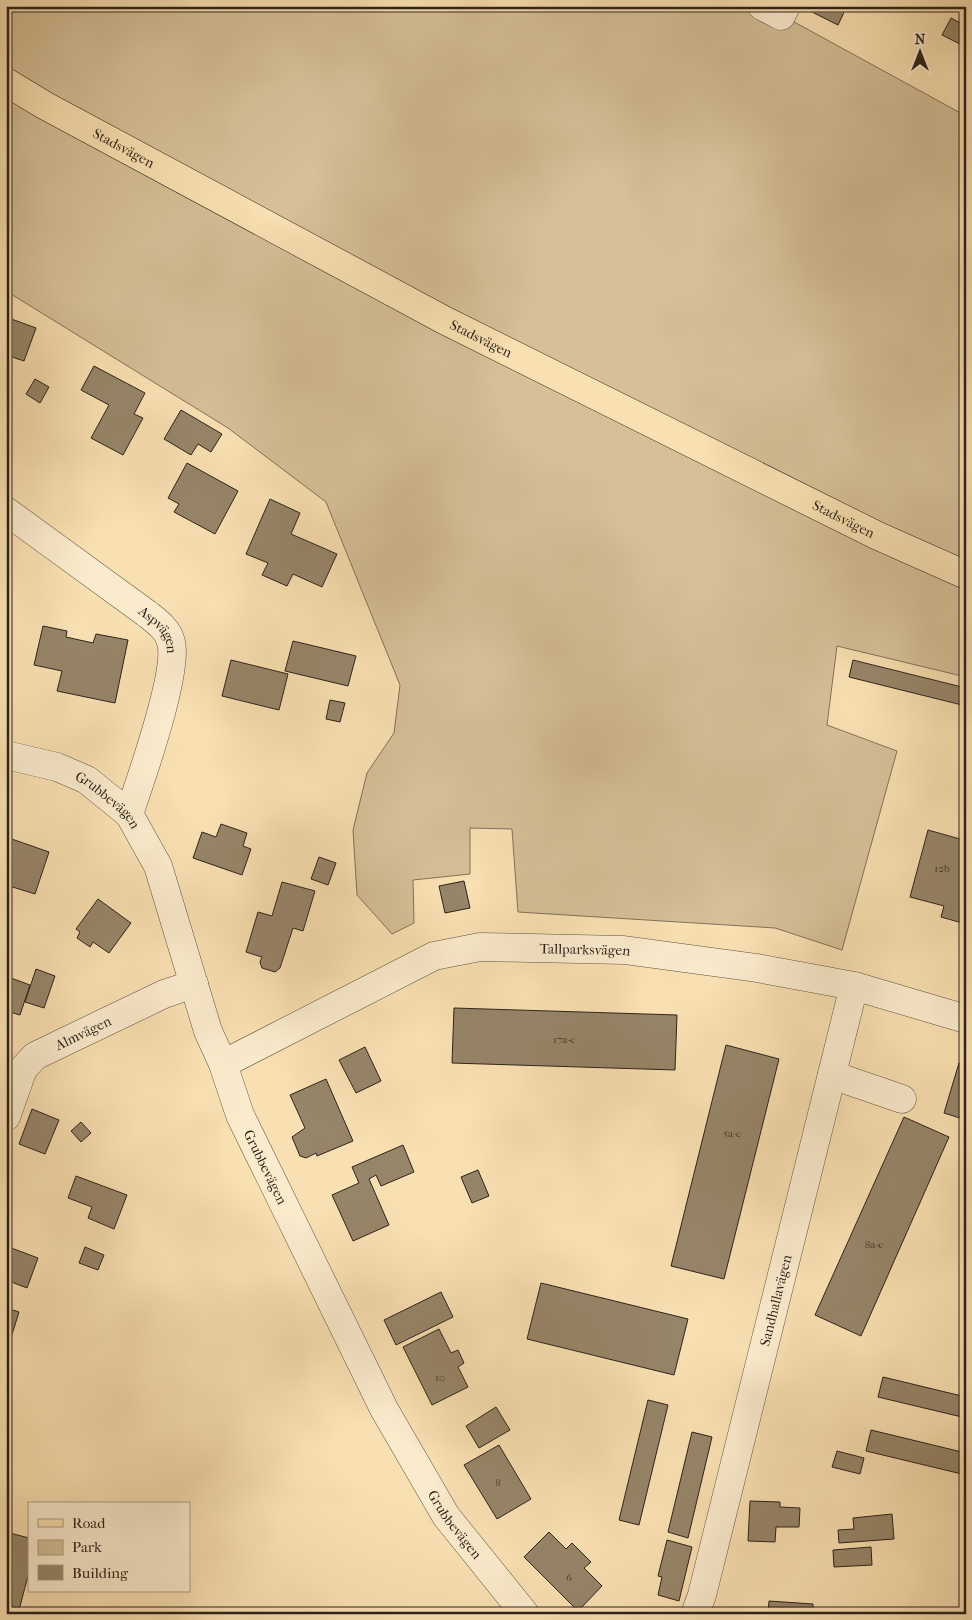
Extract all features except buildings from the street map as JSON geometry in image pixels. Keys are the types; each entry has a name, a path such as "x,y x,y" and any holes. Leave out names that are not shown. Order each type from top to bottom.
{"main road":[{"name":"Stadsvägen","path":"6,82 44,105 444,320 878,536 966,574"}],"street":[{"name":"Aspvägen","path":"6,511 146,613 162,626 171,641 171,666 148,761 129,814"},
{"name":"Grubbevägen","path":"6,755 57,767 87,780 129,814 158,866 208,1031 223,1064 240,1115 384,1409 446,1516 525,1614"},
{"name":"Tallparksvägen","path":"223,1064 434,956 480,947 624,950 757,968 854,986 966,1019"},
{"name":"Almvägen","path":"6,1117 23,1070 35,1056 164,994 194,984"},
{"name":"Sandhallavägen","path":"695,1614 707,1576 854,986"},
{"path":"832,1075 902,1099"}],"green space":[{"path":"6,6 765,6 966,116 966,677 837,646 827,725 897,751 842,950 775,928 518,912 512,829 470,828 470,874 413,880 414,923 392,934 357,895 353,830 367,773 394,733 400,685 326,502 228,428 6,291"}]}
